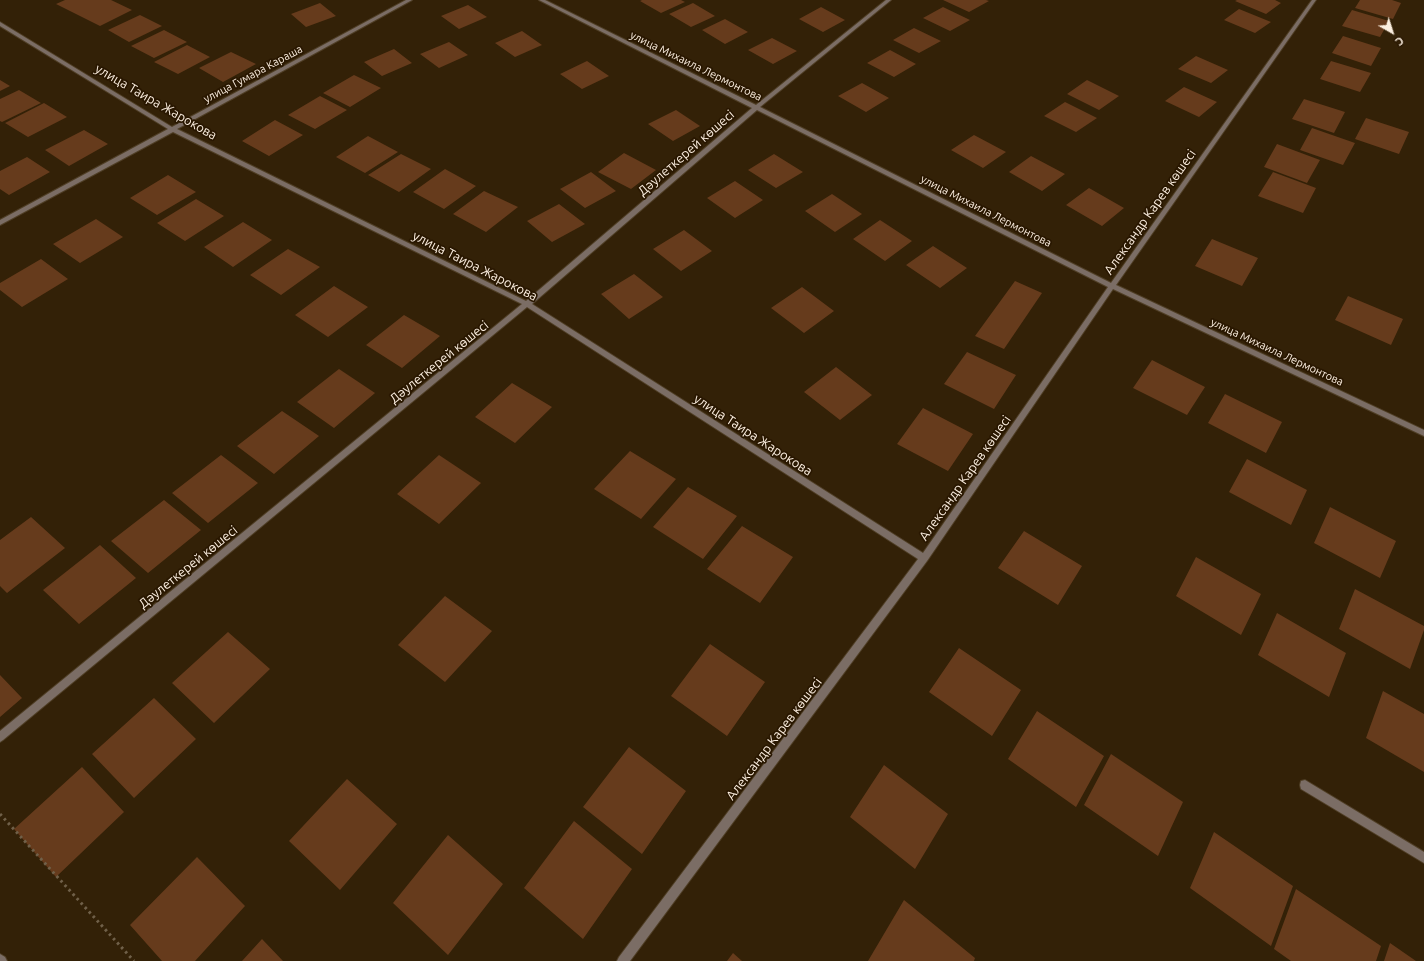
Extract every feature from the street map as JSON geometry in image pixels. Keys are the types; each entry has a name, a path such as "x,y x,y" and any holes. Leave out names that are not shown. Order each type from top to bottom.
{"street":[{"name":"улица Гумара Караша","path":"0,223 410,0"},
{"name":"улица Михаила Лермонтова","path":"541,0 1112,286 1424,433"},
{"name":"Дәулеткерей көшесі","path":"0,737 527,304 757,107 889,0"},
{"name":"Александр Карев көшесі","path":"623,961 924,558 1112,286 1314,0"},
{"name":"улица Таира Жарокова","path":"0,24 172,129 527,304 924,558"},
{"path":"1305,785 1424,858"}],"path":[{"path":"0,814 134,961"}],"building":[{"path":"65,0 111,0 132,10 100,26 56,4"},
{"path":"681,0 685,2 661,13 640,1"},
{"path":"943,0 986,0 989,1 969,12"},
{"path":"1275,0 1281,3 1266,14 1235,1"},
{"path":"1360,0 1392,0 1401,3 1393,19 1355,8"},
{"path":"320,3 336,16 306,27 291,14"},
{"path":"693,3 715,16 691,27 669,14"},
{"path":"468,5 487,17 459,29 441,16"},
{"path":"821,7 845,20 823,32 799,19"},
{"path":"943,7 970,20 950,31 923,18"},
{"path":"1239,9 1271,22 1255,33 1224,20"},
{"path":"1352,10 1389,21 1380,37 1342,26"},
{"path":"140,15 162,26 129,42 108,30"},
{"path":"725,19 748,32 725,44 702,30"},
{"path":"914,28 941,41 919,53 893,40"},
{"path":"164,30 187,42 154,58 131,46"},
{"path":"522,31 542,45 515,57 495,43"},
{"path":"1343,36 1381,48 1371,66 1332,53"},
{"path":"772,38 797,51 773,64 748,50"},
{"path":"449,42 468,55 439,68 420,54"},
{"path":"187,45 210,57 178,74 154,62"},
{"path":"394,49 412,63 382,76 364,62"},
{"path":"890,50 916,64 894,77 867,63"},
{"path":"231,52 256,64 223,82 199,68"},
{"path":"1196,56 1228,70 1211,83 1178,69"},
{"path":"587,61 609,76 582,89 560,74"},
{"path":"1331,61 1371,73 1360,92 1320,79"},
{"path":"354,75 381,88 350,107 323,93"},
{"path":"0,80 10,86 0,91"},
{"path":"1087,80 1119,96 1099,110 1067,94"},
{"path":"862,83 889,98 866,112 838,96"},
{"path":"1184,87 1217,102 1199,117 1165,101"},
{"path":"19,90 41,103 2,122 0,121 0,99"},
{"path":"320,96 347,110 315,129 288,115"},
{"path":"1304,99 1345,112 1334,133 1292,119"},
{"path":"1065,102 1097,118 1076,132 1044,116"},
{"path":"44,103 67,117 28,137 5,123"},
{"path":"676,110 700,126 673,141 648,124"},
{"path":"1366,118 1409,132 1399,154 1355,139"},
{"path":"275,120 303,135 269,156 242,141"},
{"path":"1312,128 1355,143 1343,165 1300,150"},
{"path":"84,130 108,144 69,166 45,150"},
{"path":"974,135 1006,152 983,168 951,150"},
{"path":"368,136 398,152 365,173 336,157"},
{"path":"1277,144 1320,160 1307,183 1264,167"},
{"path":"624,153 656,170 631,189 598,172"},
{"path":"401,154 431,169 399,192 368,175"},
{"path":"774,154 803,172 776,188 748,170"},
{"path":"1031,156 1065,174 1042,191 1009,172"},
{"path":"27,157 50,172 9,195 0,189 0,171"},
{"path":"445,169 476,186 444,209 413,192"},
{"path":"591,172 616,191 585,208 560,189"},
{"path":"1273,172 1316,188 1303,213 1258,196"},
{"path":"168,175 196,192 157,215 130,198"},
{"path":"735,181 763,200 735,218 707,198"},
{"path":"1089,188 1124,208 1102,226 1066,205"},
{"path":"484,191 518,207 486,232 453,214"},
{"path":"832,194 862,214 835,232 805,211"},
{"path":"196,199 224,216 185,241 157,223"},
{"path":"559,204 585,224 552,242 527,221"},
{"path":"96,219 123,237 80,263 53,244"},
{"path":"880,220 912,241 885,261 853,239"},
{"path":"243,222 272,240 233,267 204,247"},
{"path":"684,230 712,251 681,271 653,249"},
{"path":"1212,239 1258,258 1242,286 1195,266"},
{"path":"933,246 967,268 940,288 906,265"},
{"path":"288,249 320,267 281,295 250,275"},
{"path":"41,259 68,279 22,307 0,290 0,283"},
{"path":"634,274 663,297 629,319 601,294"},
{"path":"1015,281 1042,293 1004,349 975,336"},
{"path":"334,286 368,307 328,337 295,315"},
{"path":"802,287 834,311 804,333 771,308"},
{"path":"1348,296 1403,319 1391,345 1335,320"},
{"path":"404,315 440,336 402,368 366,345"},
{"path":"967,352 1016,375 994,409 944,384"},
{"path":"1152,360 1205,387 1187,415 1133,388"},
{"path":"836,367 872,395 840,420 804,392"},
{"path":"339,369 375,393 334,428 297,402"},
{"path":"512,383 552,407 515,443 475,417"},
{"path":"1225,394 1282,422 1266,453 1208,423"},
{"path":"923,408 973,434 948,471 897,444"},
{"path":"282,411 319,436 274,474 237,446"},
{"path":"630,451 676,479 641,519 594,489"},
{"path":"221,455 258,483 208,523 172,493"},
{"path":"439,455 481,483 439,524 397,494"},
{"path":"1247,459 1307,490 1291,525 1229,492"},
{"path":"688,487 737,516 703,559 653,527"},
{"path":"164,500 201,530 148,573 111,541"},
{"path":"1330,507 1396,541 1380,578 1314,543"},
{"path":"31,517 65,548 7,593 0,586 0,540"},
{"path":"742,526 793,557 760,603 707,569"},
{"path":"1024,531 1082,566 1058,605 998,568"},
{"path":"100,545 136,578 79,624 43,590"},
{"path":"1196,557 1261,594 1241,635 1176,596"},
{"path":"1355,589 1424,626 1424,630 1410,669 1339,629"},
{"path":"445,596 492,631 445,682 398,645"},
{"path":"1277,613 1346,653 1329,697 1258,655"},
{"path":"228,632 270,669 214,723 172,683"},
{"path":"710,644 765,682 727,736 671,696"},
{"path":"959,648 1021,690 992,736 929,692"},
{"path":"0,675 22,698 0,717"},
{"path":"1383,691 1424,714 1424,772 1366,738"},
{"path":"154,698 196,739 134,798 92,754"},
{"path":"1037,711 1104,756 1076,807 1008,759"},
{"path":"629,747 686,791 642,854 583,807"},
{"path":"1111,754 1183,802 1158,856 1084,805"},
{"path":"884,765 948,814 915,869 850,817"},
{"path":"82,767 124,812 56,877 14,829"},
{"path":"347,779 397,824 340,890 289,841"},
{"path":"574,821 632,869 583,939 524,888"},
{"path":"1214,832 1293,886 1271,946 1190,888"},
{"path":"448,835 503,884 448,955 393,903"},
{"path":"197,857 245,906 195,961 162,961 130,925"},
{"path":"1296,889 1381,946 1376,961 1291,961 1274,949"},
{"path":"904,900 975,958 974,961 868,961"},
{"path":"262,939 283,961 242,961"},
{"path":"1390,943 1416,961 1384,961"},
{"path":"733,953 742,961 727,961"}]}
